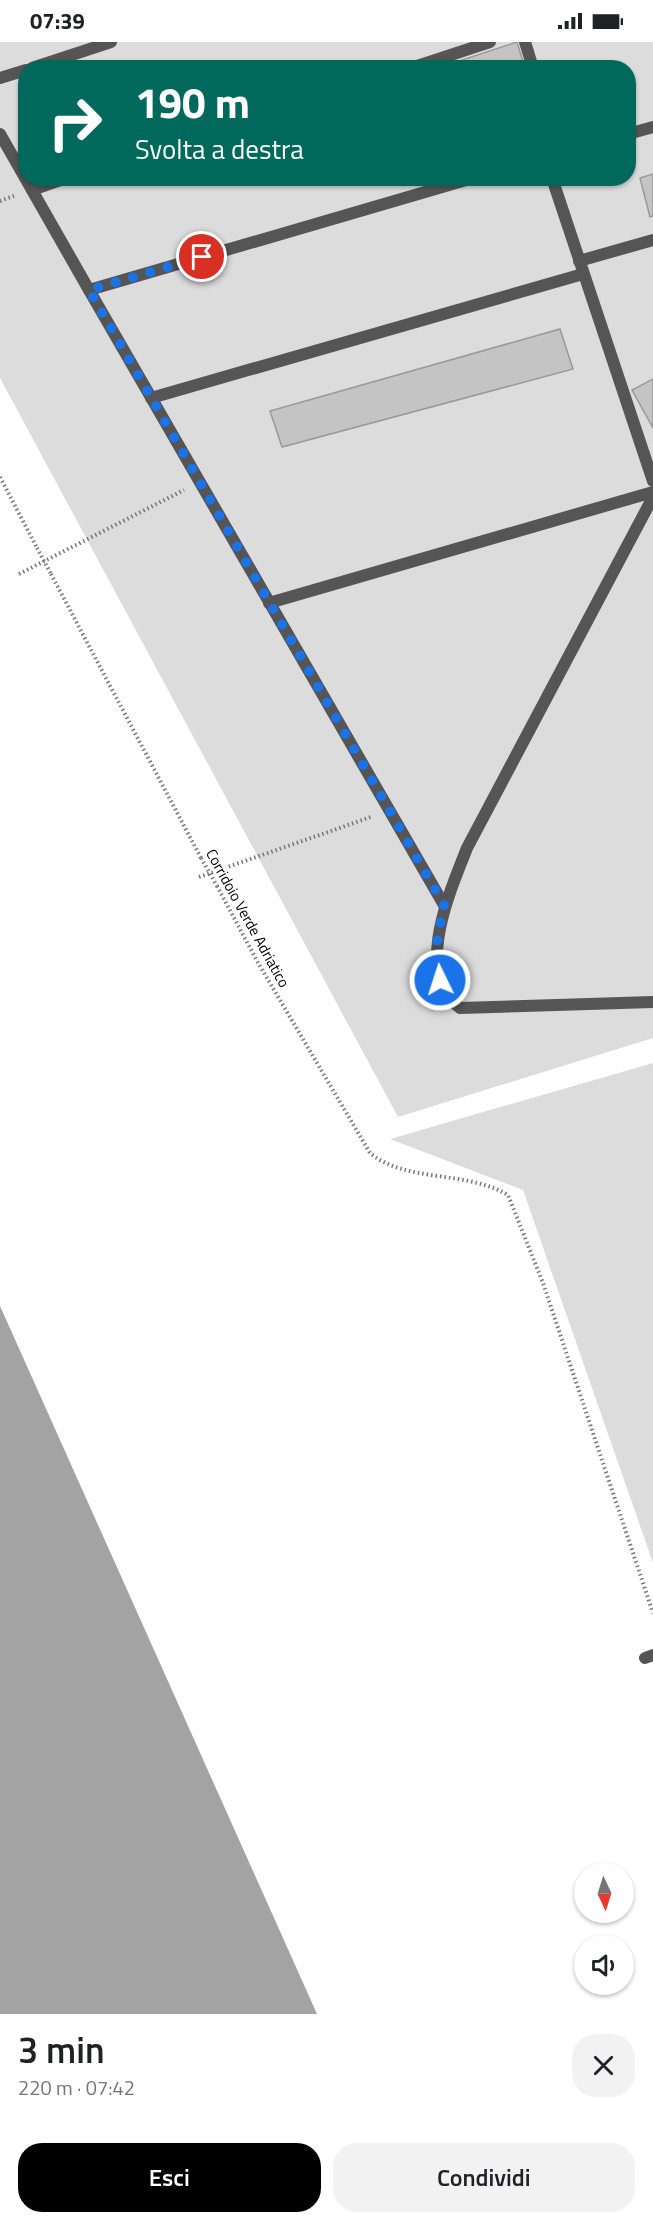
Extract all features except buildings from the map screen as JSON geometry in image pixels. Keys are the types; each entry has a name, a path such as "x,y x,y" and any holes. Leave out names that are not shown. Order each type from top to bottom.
{"lane":[{"path":"56,60 111,42"},
{"path":"435,60 490,42"},
{"path":"525,42 531,60"},
{"path":"0,78 18,72"},
{"path":"636,132 653,127"},
{"path":"0,134 18,166"},
{"path":"30,186 444,905"},
{"path":"32,190 43,186"},
{"path":"89,290 445,186"},
{"path":"555,186 653,481"},
{"path":"579,261 653,240"},
{"path":"151,398 583,274"},
{"path":"269,603 653,492"},
{"path":"653,497 467,848 444,905 437,942 440,980 447,998 460,1008 653,1002"}],"path":[{"name":"Corridoio Verde Adriatico","path":"0,477 257,961 370,1153 398,1168 482,1184 508,1195 543,1283 653,1613"},
{"path":"19,574 200,482"},
{"path":"199,877 389,811"}],"shaded area":[{"path":"0,42 653,42 653,1038 398,1117 0,378"},
{"path":"653,1063 653,1563 523,1190 390,1139"},
{"path":"0,1306 317,2014 0,2014"}],"route":[{"path":"202,257 89,290 444,905 437,942 440,980"}]}
